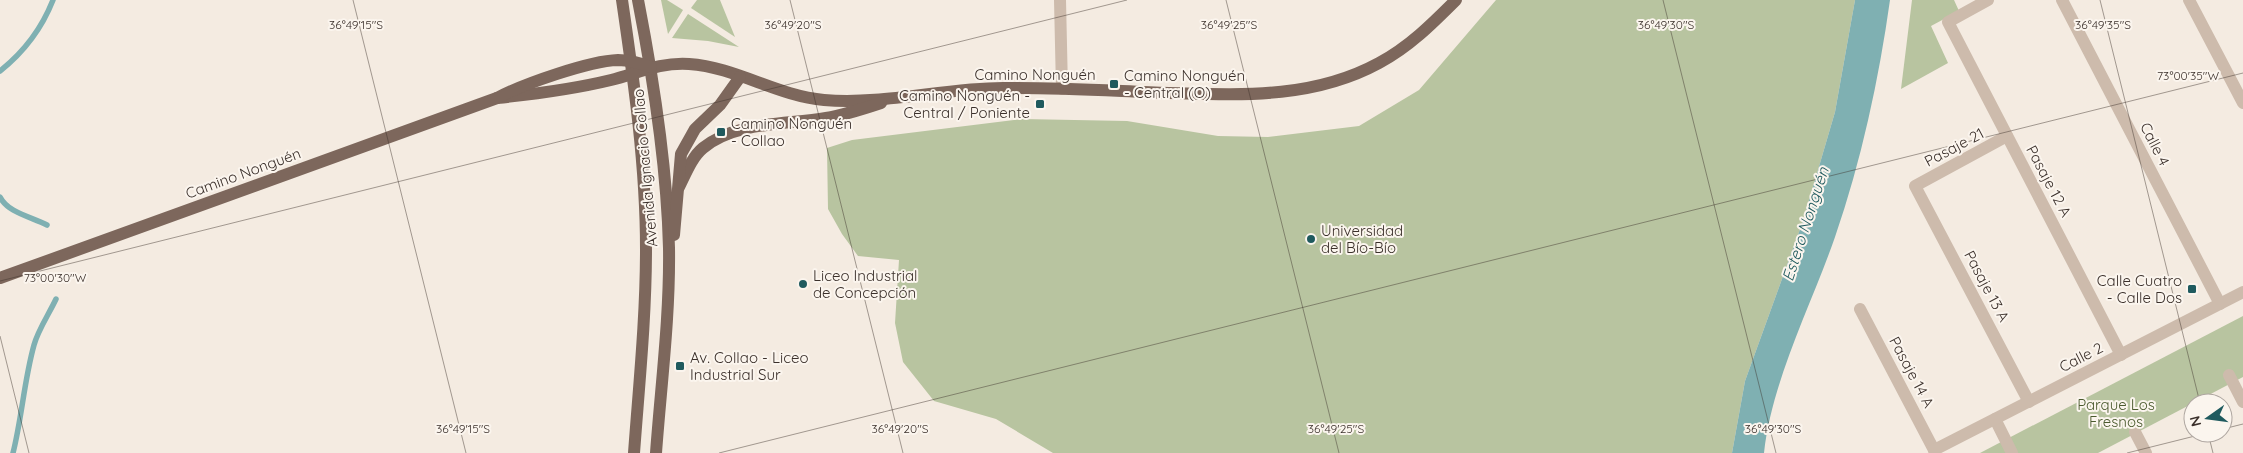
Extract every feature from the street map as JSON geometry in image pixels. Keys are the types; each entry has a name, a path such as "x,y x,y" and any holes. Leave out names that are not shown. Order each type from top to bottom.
{"main road":[{"name":"Avenida Ignacio Collao","path":"622,0 632,67 644,194 646,249 634,453"},
{"name":"Avenida Ignacio Collao","path":"638,0 651,67 665,175 669,250 656,453"},
{"name":"Camino Nonguén","path":"0,278 498,98 525,85 607,60 632,67 689,64 740,77 794,95 823,100 896,98 993,88 1264,95 1318,86 1361,72 1396,54 1426,30 1456,0"},
{"name":"Camino Nonguén","path":"498,98 550,92 611,80 632,67"},
{"path":"669,250 676,228 679,166 686,142 720,106 740,77"},
{"path":"679,187 696,156 703,148 723,136 754,127 827,118 858,111 896,98"}],"street":[{"path":"1060,0 1062,89"},
{"name":"Pasaje 12 A","path":"1988,0 1948,22 2121,354"},
{"name":"Calle 4","path":"2062,0 2220,304"},
{"path":"2189,0 2243,103"},
{"name":"Pasaje 21","path":"1916,186 2008,136"},
{"name":"Pasaje 13 A","path":"1916,186 2029,402"},
{"name":"Calle 2","path":"1934,452 2243,292"},
{"name":"Pasaje 14 A","path":"1860,309 1934,452"},
{"path":"2229,375 2243,402"},
{"path":"1995,419 2012,453"},
{"path":"2135,432 2146,453"}],"green space":[{"path":"661,0 667,0 683,10 668,34"},
{"path":"697,0 720,0 735,37 691,8"},
{"name":"Universidad del Bío-Bío","path":"1496,0 1855,0 1835,112 1803,221 1745,381 1732,453 1053,453 996,419 934,401 903,362 895,323 899,260 858,256 842,234 828,209 827,148 852,140 1022,119 1127,121 1218,136 1268,137 1359,126 1419,90"},
{"path":"1912,0 1954,0 1959,11 1931,26 1948,63 1901,89"},
{"path":"688,14 739,47 708,41 672,38"},
{"name":"Parque Los Fresnos","path":"2243,316 2243,377 2212,393 2183,393 2183,408 2098,453 1980,453"}],"water":[{"name":"Estero Nonguén","path":"1855,0 1890,0 1875,90 1861,150 1835,237 1775,398 1764,453 1732,453 1745,381 1803,221 1835,112"}],"waterway":[{"path":"0,71 17,56 31,39 53,0"},
{"path":"0,197 14,211 47,225"},
{"path":"13,453 34,345 56,299"}],"place":[{"name":"Camino Nonguén - Central (O)","path":"1114,84"},
{"name":"Camino Nonguén - Central / Poniente","path":"1040,104"},
{"name":"Camino Nonguén - Collao","path":"721,132"},
{"name":"Universidad del Bío-Bío","path":"1311,239"},
{"name":"Liceo Industrial de Concepción","path":"803,284"},
{"name":"Calle Cuatro - Calle Dos","path":"2192,289"},
{"name":"Av. Collao - Liceo Industrial Sur","path":"680,366"}]}
